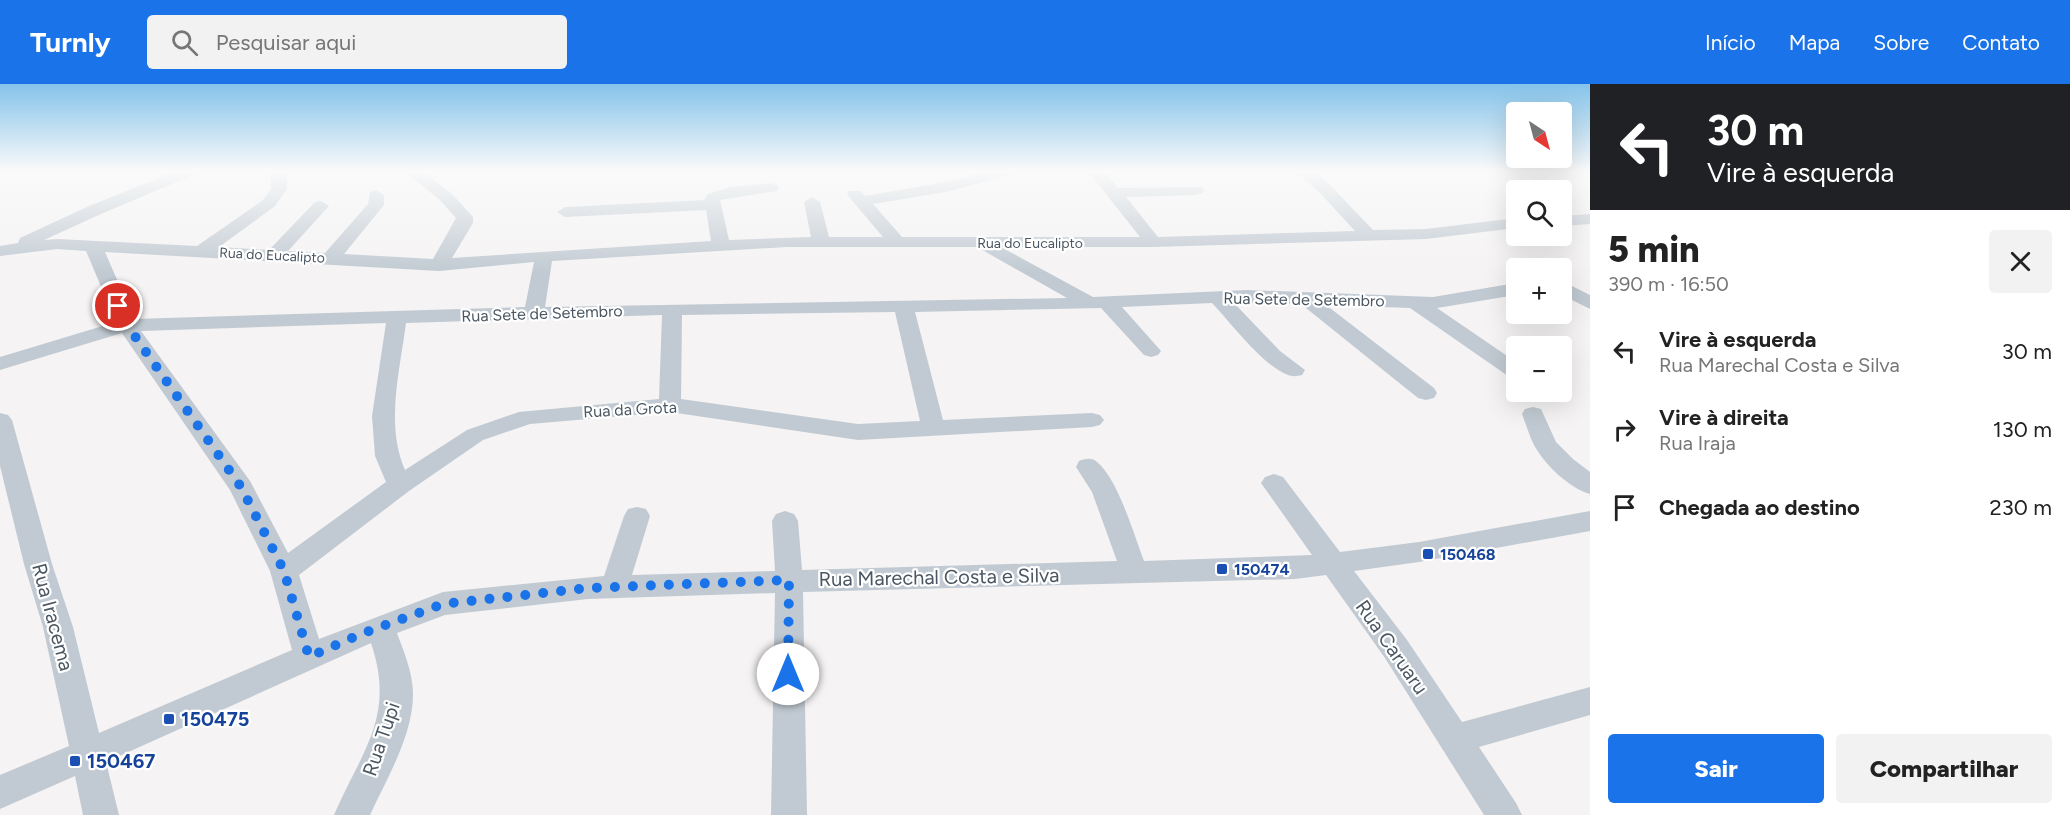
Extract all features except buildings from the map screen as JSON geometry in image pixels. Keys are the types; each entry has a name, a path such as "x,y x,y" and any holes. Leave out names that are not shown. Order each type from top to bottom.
{"street":[{"path":"7,249 109,204"},
{"path":"201,252 267,204"},
{"path":"330,259 376,204"},
{"path":"439,264 464,223 465,217 453,204"},
{"path":"812,204 820,241"},
{"path":"865,204 898,243"},
{"path":"1123,204 1153,242"},
{"path":"1339,204 1369,236"},
{"path":"565,212 713,205 721,245"},
{"path":"275,254 321,206"},
{"path":"1572,220 1590,219"},
{"name":"Rua do Eucalipto","path":"7,249 57,244 94,248 275,254 439,264 721,245 820,241 1153,242 1426,234 1506,224"},
{"path":"980,243 1098,303 1151,351"},
{"path":"94,248 127,325 241,487 284,571 309,657"},
{"path":"534,314 544,256"},
{"path":"1572,286 1590,285"},
{"name":"Rua Sete de Setembro","path":"0,363 127,325 672,309 1098,303 1217,297 1304,297 1433,303 1506,291"},
{"path":"1572,293 1590,303"},
{"path":"1217,297 1273,355 1294,370"},
{"path":"1304,297 1426,393"},
{"path":"1416,303 1506,364"},
{"path":"903,305 934,429"},
{"path":"670,405 672,309"},
{"path":"397,318 383,416 387,456 400,485"},
{"name":"Rua da Grota","path":"284,571 400,485 475,435 518,420 590,411 670,405 845,431 934,429 1092,420"},
{"path":"1533,414 1546,445 1564,465 1590,485"},
{"name":"Rua Iracema","path":"0,420 38,564 58,627 101,815"},
{"path":"1088,467 1108,499 1135,573"},
{"name":"Rua Caruaru","path":"1274,483 1396,649 1504,815"},
{"path":"614,587 638,516"},
{"name":"Rua Marechal Costa e Silva","path":"0,792 309,657 443,604 490,597 614,587 789,580 1294,568 1419,552 1590,520"},
{"path":"785,521 789,580 789,815"},
{"name":"Rua Tupi","path":"352,815 384,742 397,695 393,662 380,627"},
{"path":"1454,739 1590,701"}],"place":[{"name":"150468","path":"1428,554"},
{"name":"150474","path":"1222,569"},
{"name":"150475","path":"169,719"},
{"name":"150467","path":"75,761"}],"route":[{"path":"118,306 127,325 160,374 241,487 284,571 309,657 361,634 443,604 490,597 588,588 789,580 788,674"}]}
